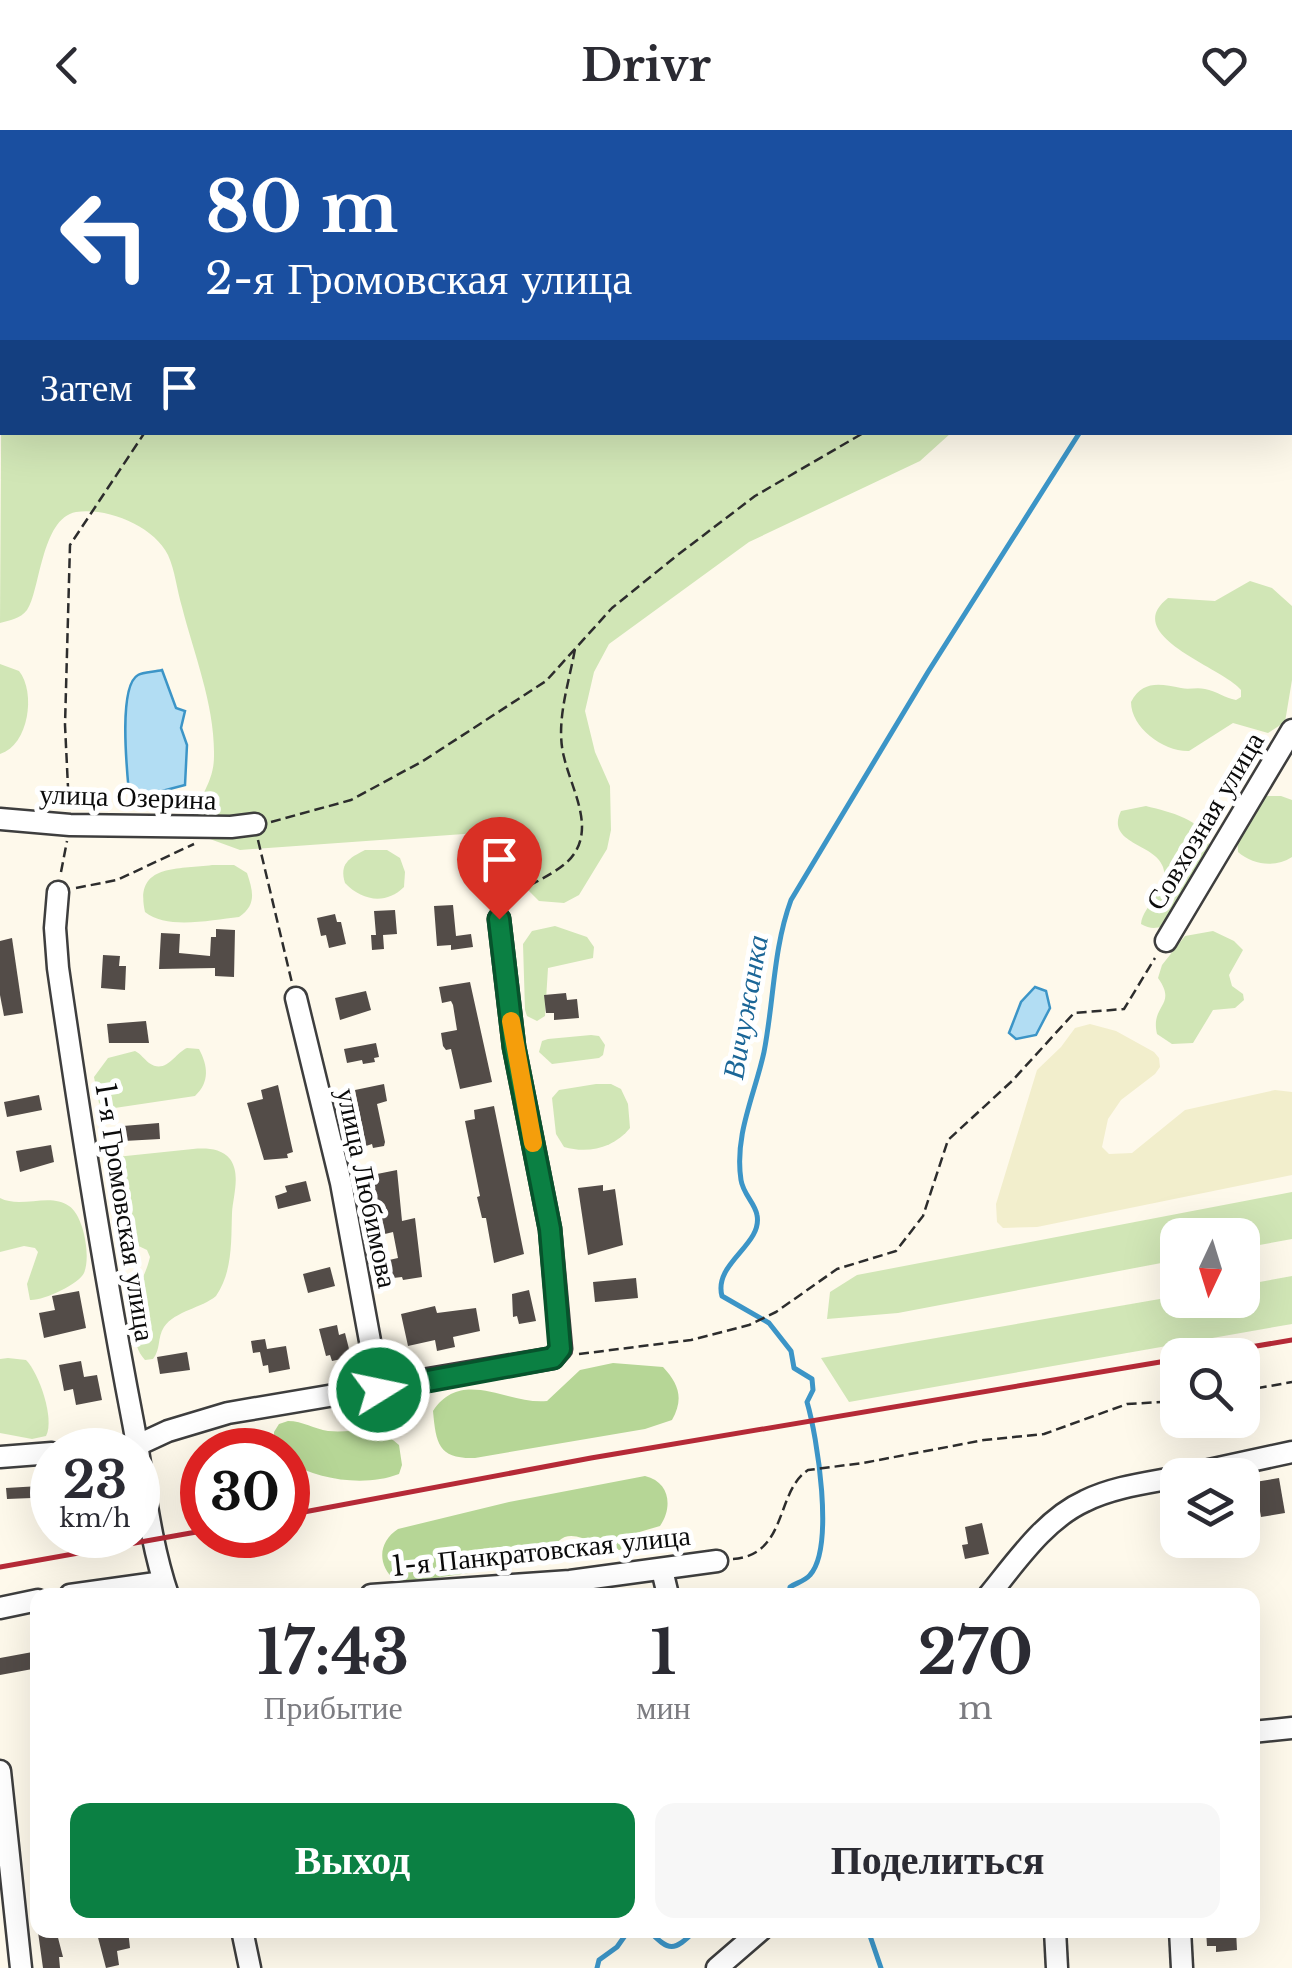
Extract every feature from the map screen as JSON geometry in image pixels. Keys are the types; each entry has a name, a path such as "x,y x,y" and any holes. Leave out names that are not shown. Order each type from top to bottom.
{"street":[{"name":"Совхозная улица","path":"1166,941 1292,730"},
{"name":"улица Озерина","path":"0,819 70,825 255,824"},
{"name":"1-я Громовская улица","path":"58,892 58,968 129,1428"},
{"path":"160,1434 228,1412 379,1390 553,1358 560,1349 550,1229 514,1047 499,919"},
{"name":"улица Любимова","path":"296,998 341,1183 379,1390"},
{"path":"1260,1459 1292,1452"},
{"path":"0,1457 30,1455"},
{"path":"995,1588 1053,1523 1080,1503 1114,1490 1160,1481"},
{"name":"1-я Громовская улица","path":"157,1558 165,1588"},
{"name":"1-я Панкратовская улица","path":"452,1588 662,1570 717,1561"},
{"path":"662,1570 666,1588"},
{"path":"0,1608 30,1602"},
{"path":"1260,1731 1292,1728"},
{"path":"0,1770 27,1920 21,1968"},
{"path":"244,1938 250,1968"},
{"path":"717,1968 752,1938"},
{"path":"1055,1938 1057,1968"},
{"path":"1180,1938 1182,1968"}],"path":[{"path":"142,435 70,545 66,725 70,825 58,892 117,880 231,827"},
{"path":"296,998 255,824 351,800 423,761 546,681 612,608 755,496 860,435"},
{"path":"499,919 516,893 569,862 582,836 583,824 561,736 575,648"},
{"path":"553,1358 691,1340 749,1326 837,1269 896,1251 923,1216 948,1140 1012,1081 1074,1013 1124,1009 1166,941"},
{"path":"1260,1388 1292,1382"},
{"path":"717,1561 748,1558 765,1546 801,1474 808,1470 864,1464 984,1440 1044,1434 1127,1404 1160,1402"}],"shaded area":[{"path":"1090,1024 1116,1031 1159,1058 1160,1067 1155,1074 1121,1100 1108,1119 1102,1147 1109,1154 1132,1153 1185,1110 1275,1090 1292,1092 1292,1175 1037,1227 1003,1228 997,1222 996,1204 1037,1070 1075,1028"}],"green space":[{"path":"1,435 949,435 920,461 749,542 609,644 594,672 585,711 595,752 610,786 611,830 607,849 579,895 564,903 539,901 526,888 500,844 478,833 240,850 199,835 198,812 214,756 207,699 168,555 141,527 115,516 88,511 64,517 49,541 27,610 0,623"},
{"path":"1250,581 1272,588 1292,606 1292,680 1285,722 1268,733 1233,723 1189,751 1160,743 1143,729 1132,712 1131,702 1141,690 1159,685 1202,688 1236,700 1241,697 1241,690 1165,638 1156,625 1156,612 1168,598 1215,601"},
{"path":"0,664 19,671 28,704 18,740 0,754"},
{"path":"1260,796 1292,800 1292,857 1278,863 1264,864 1238,852 1237,831"},
{"path":"1146,806 1193,823 1209,845 1171,921 1157,928 1141,924 1163,883 1163,867 1151,853 1125,837 1118,822 1121,811"},
{"path":"365,850 387,850 400,858 405,872 404,887 390,896 374,898 359,894 345,883 343,871 347,862"},
{"path":"234,865 247,873 252,897 249,908 239,917 177,922 154,918 145,912 143,896 152,877 173,869"},
{"path":"555,926 587,937 594,947 593,958 548,968 545,1016 537,1021 527,1016 525,1010 523,944 532,931"},
{"path":"1213,931 1243,950 1229,975 1232,986 1243,994 1244,1000 1235,1008 1213,1010 1193,1043 1172,1044 1157,1034 1157,1017 1165,1000 1158,978 1162,965 1185,936"},
{"path":"599,1036 605,1045 599,1058 552,1064 539,1052 542,1041 548,1039"},
{"path":"187,1048 199,1049 206,1068 203,1085 195,1096 108,1109 99,1103 94,1077 108,1058 135,1051 149,1063 160,1066"},
{"path":"596,1084 621,1089 628,1104 630,1128 600,1148 564,1147 556,1134 552,1098 559,1090"},
{"path":"193,1149 226,1155 235,1171 228,1266 216,1296 169,1322 153,1359 145,1360 136,1342 132,1306 150,1257 147,1250 126,1240 115,1198 114,1165 116,1157"},
{"path":"1292,1192 1292,1239 1260,1245 1260,1218 1160,1218 1160,1263 898,1313 827,1319 830,1292 857,1275"},
{"path":"0,1198 17,1202 53,1200 69,1206 82,1227 86,1247 86,1266 81,1277 60,1291 30,1300 27,1284 38,1252 24,1246 0,1252"},
{"path":"1292,1276 1292,1324 1212,1338 1160,1338 1160,1347 849,1402 821,1358 1160,1299 1160,1318 1260,1318 1260,1282"},
{"path":"0,1359 26,1360 44,1396 48,1428 30,1428 30,1439 0,1433"},
{"path":"613,1363 663,1367 678,1392 672,1420 645,1429 475,1458 447,1453 438,1441 433,1411 458,1391 486,1391 547,1401 580,1370"},
{"path":"288,1421 328,1431 381,1433 399,1445 399,1474 357,1481 310,1471 310,1428 276,1428"},
{"path":"645,1476 664,1489 667,1511 660,1526 636,1533 620,1550 570,1536 554,1546 547,1559 536,1563 408,1582 395,1580 385,1568 384,1547 398,1529 509,1502"}],"water":[{"path":"162,670 176,708 185,711 181,728 187,745 185,785 143,796 129,793 125,730 128,695 138,675"},
{"path":"1035,987 1046,991 1050,1008 1036,1035 1016,1039 1009,1033 1021,1002"}],"building":[{"path":"453,905 456,936 471,934 473,947 451,950 451,945 437,946 434,906"},
{"path":"395,910 397,934 383,935 384,949 372,950 371,935 376,935 374,911"},
{"path":"335,914 346,944 329,948 317,918"},
{"path":"216,929 235,930 234,977 215,976 215,968 159,969 161,933 180,934 179,953 210,956 211,937 216,937"},
{"path":"12,938 23,1013 4,1016 0,941"},
{"path":"103,955 120,956 119,966 126,966 125,990 101,988"},
{"path":"470,982 492,1082 460,1089 451,1049 443,1046 441,1033 457,1030 453,1005 451,1001 442,1003 439,987"},
{"path":"366,991 371,1010 340,1020 335,998"},
{"path":"566,993 567,1000 577,999 579,1018 554,1020 554,1013 546,1013 544,995"},
{"path":"146,1021 149,1043 109,1043 107,1024"},
{"path":"376,1043 379,1057 374,1058 375,1062 347,1063 344,1049"},
{"path":"384,1084 387,1101 377,1104 385,1142 384,1146 373,1148 372,1144 366,1146 355,1090"},
{"path":"278,1085 293,1152 287,1154 288,1158 264,1160 247,1103 263,1099 261,1090"},
{"path":"39,1095 42,1110 7,1117 4,1102"},
{"path":"494,1106 524,1254 494,1263 486,1218 482,1218 477,1197 480,1196 465,1121 475,1119 474,1110"},
{"path":"159,1123 160,1139 124,1141 123,1126"},
{"path":"51,1145 54,1162 20,1172 16,1151"},
{"path":"397,1170 402,1221 415,1218 422,1277 403,1280 393,1278 389,1260 398,1258 393,1232 385,1234 372,1175"},
{"path":"306,1181 311,1201 278,1209 275,1196 287,1192 285,1186"},
{"path":"603,1185 603,1191 615,1189 623,1245 588,1255 578,1188"},
{"path":"330,1267 335,1286 308,1293 303,1274"},
{"path":"636,1278 638,1298 595,1302 593,1282"},
{"path":"529,1290 536,1321 519,1324 517,1316 513,1317 512,1294"},
{"path":"79,1291 86,1328 44,1338 39,1313 55,1310 52,1296"},
{"path":"435,1306 437,1313 476,1308 480,1331 453,1337 455,1347 437,1351 435,1340 408,1346 401,1314"},
{"path":"337,1325 339,1335 345,1333 351,1357 332,1361 330,1355 326,1356 319,1329"},
{"path":"265,1339 267,1349 286,1346 290,1369 269,1373 268,1365 263,1366 260,1352 253,1353 251,1341"},
{"path":"187,1352 190,1370 160,1374 157,1357"},
{"path":"81,1361 84,1377 97,1375 102,1400 76,1405 73,1389 64,1391 59,1365"},
{"path":"1279,1478 1285,1513 1261,1517 1260,1481"},
{"path":"30,1487 30,1498 7,1499 6,1488"},
{"path":"982,1523 989,1554 965,1559 965,1527"},
{"path":"30,1652 30,1669 0,1675 0,1658"},
{"path":"39,1938 58,1938 63,1957 59,1957 60,1968 43,1968"},
{"path":"98,1938 129,1938 130,1948 117,1951 119,1965 106,1968"},
{"path":"1206,1938 1236,1938 1237,1950 1216,1952 1216,1946 1207,1946"}],"waterway":[{"name":"Вичужанка","path":"790,1588 810,1575 821,1541 822,1491 807,1402 813,1390 812,1379 794,1368 791,1351 769,1323 722,1296 721,1284 757,1226 756,1211 741,1180 740,1147 764,1052 785,919 791,900 928,672 1078,435"},
{"path":"597,1968 599,1960 623,1938"},
{"path":"657,1938 672,1946 687,1938"},
{"name":"Вичужанка","path":"871,1938 881,1968"}],"railway":[{"path":"1260,1345 1292,1340"},
{"path":"310,1511 591,1458 1160,1362"},
{"path":"0,1567 180,1535"}],"slow traffic":[{"path":"511,1021 533,1143"}],"route":[{"path":"379,1390 553,1358 560,1349 550,1229 514,1047 499,919"}]}
